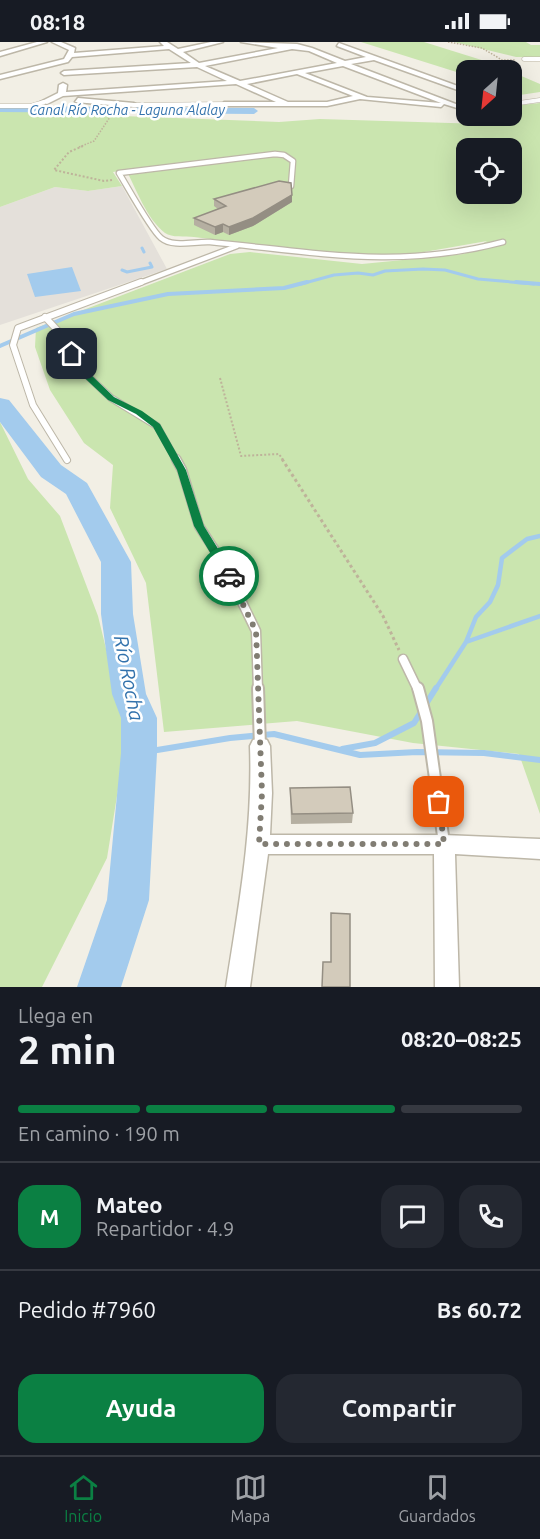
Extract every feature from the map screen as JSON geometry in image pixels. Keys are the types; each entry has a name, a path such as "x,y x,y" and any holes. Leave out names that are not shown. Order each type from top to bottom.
{"street":[{"path":"0,54 44,42"},
{"path":"55,42 73,49 68,58 60,96"},
{"path":"163,42 198,64 287,104"},
{"path":"0,77 68,58 174,49 220,42"},
{"path":"244,42 310,49 456,106"},
{"path":"339,45 456,87"},
{"path":"64,74 198,64 297,46"},
{"path":"44,102 60,96 238,82 373,58"},
{"path":"297,72 361,97 456,106"},
{"path":"60,96 134,105"},
{"path":"226,104 327,104 361,97"},
{"path":"238,987 259,844 262,793 260,746"},
{"path":"259,844 444,844 540,849"},
{"path":"444,844 447,987"}],"lane":[{"path":"524,59 540,59"},
{"path":"522,102 540,99"},
{"path":"0,106 31,106 44,102"},
{"path":"134,105 226,104"},
{"path":"291,186 292,161 284,155 275,154 119,173 159,237 166,242 205,242 326,256 370,258 440,254 483,248 503,242"},
{"path":"67,460 33,405 13,345 18,328 238,246"},
{"path":"45,317 60,333 77,366 111,398 157,426 182,470 199,526 223,563 256,631 260,746"},
{"path":"403,659 419,691 427,721 444,844"}],"path":[{"path":"448,42 485,48 494,58 503,62 524,59"},
{"path":"114,111 94,141 69,152 54,170 104,181 123,179"},
{"path":"220,378 241,456 279,454 383,616 403,659"}],"shaded area":[{"path":"122,186 167,269 0,325 0,207 55,187 88,191"}],"green space":[{"path":"361,42 424,42 482,60 456,60 456,72"},
{"path":"454,42 526,42 531,45 540,45 540,57 516,57"},
{"path":"522,76 540,84 540,92 522,95"},
{"path":"540,103 540,814 519,754 413,743 297,721 164,732 146,583 110,508 113,465 84,443 50,390 35,347 36,328 230,254 250,252 362,264 464,254 487,241 407,255 324,253 171,236 152,220 126,170 113,172 122,186 88,191 55,187 0,207 0,111 119,113 122,116 279,122 320,119 456,123 456,126 522,126 522,105"},
{"path":"0,422 28,479 60,516 98,616 124,722 121,771 107,858 42,987 0,987"}],"water":[{"path":"72,267 81,291 35,297 27,274"}],"building":[{"path":"279,181 291,183 292,195 253,218 229,227 223,224 215,227 194,218 226,206 214,199"},
{"path":"350,787 353,813 292,814 290,788"},
{"path":"331,913 350,914 350,987 322,987 323,962 331,962"}],"waterway":[{"name":"Canal Río Rocha - Laguna Alalay","path":"0,109 254,111"},
{"path":"142,248 144,252"},
{"path":"122,270 127,272 152,267 150,263"},
{"path":"301,284 334,275 358,273 373,275 385,271 423,269 445,270 478,279 534,284"},
{"path":"0,346 74,314 168,294 284,288 307,282"},
{"path":"516,282 540,284"},
{"name":"Río Rocha","path":"0,405 51,471 77,489 116,562 117,614 129,694 139,718 139,753 128,900 99,987"},
{"path":"466,642 476,617 490,602 498,585 502,558 527,539 540,536"},
{"path":"466,642 540,616"},
{"path":"435,690 466,642"},
{"path":"342,749 375,743 414,723 436,688"},
{"path":"139,753 230,738 274,734 360,755 417,752 484,753 540,760"}],"way so far":[{"path":"229,576 256,631 262,793 259,844 444,844 439,802"}],"route":[{"path":"72,354 77,366 111,398 157,426 182,470 199,526 229,576"}]}
